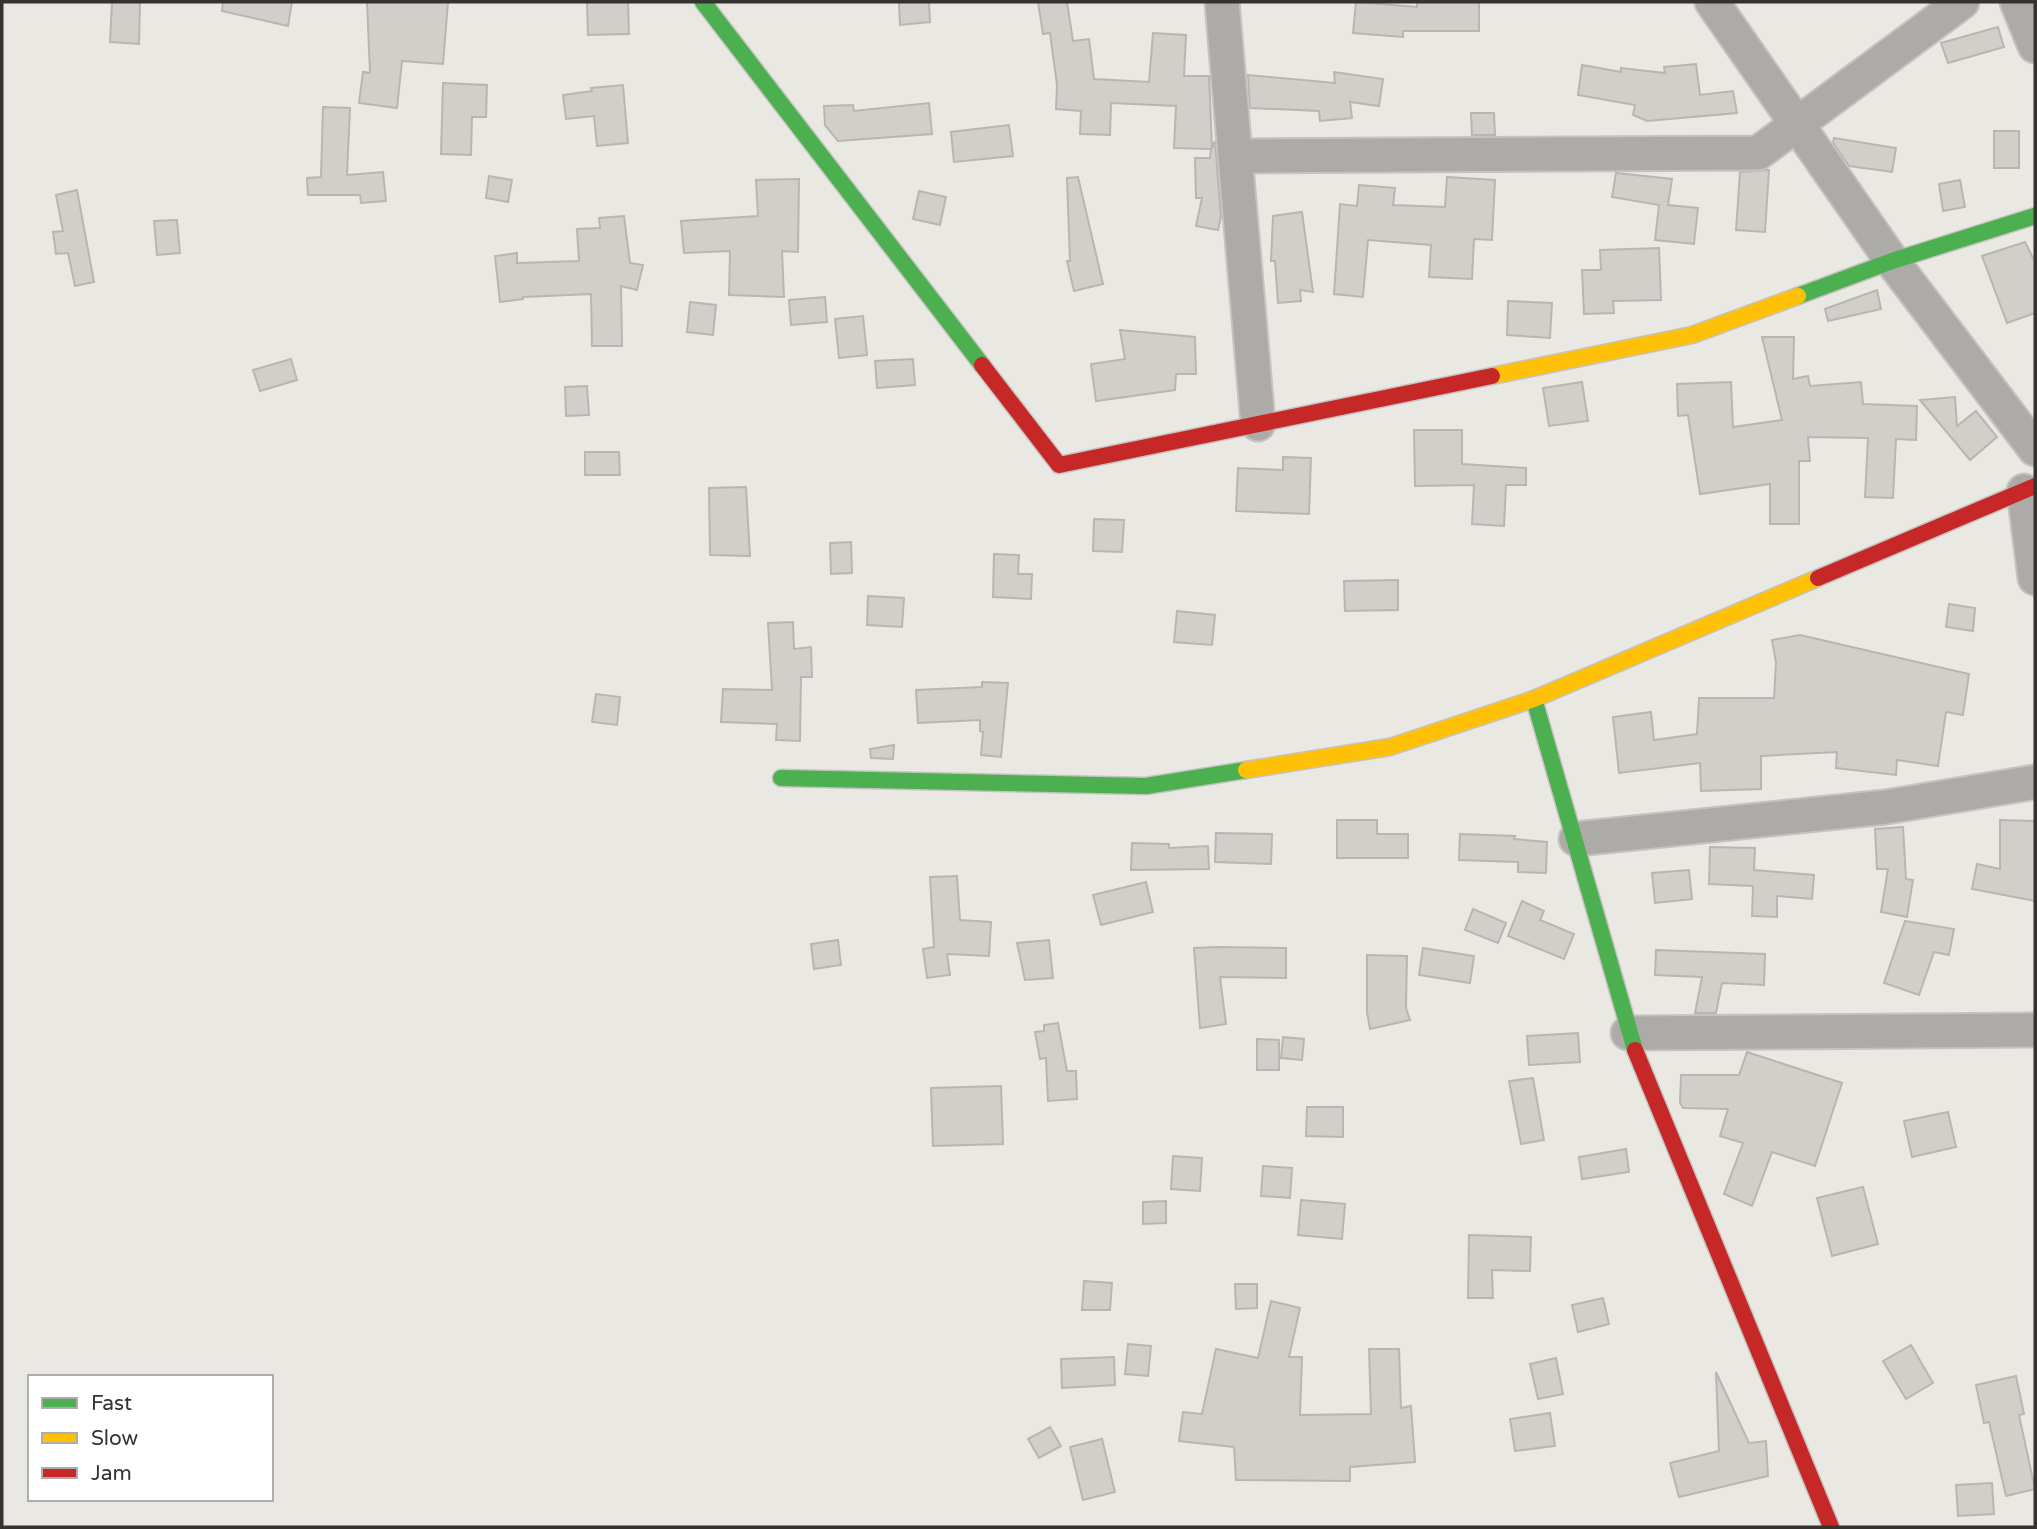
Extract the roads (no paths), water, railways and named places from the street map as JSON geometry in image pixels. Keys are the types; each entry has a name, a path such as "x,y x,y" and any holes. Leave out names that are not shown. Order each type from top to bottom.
{"street":[{"path":"703,2 1059,465 1692,335 1892,261 2035,216"},
{"path":"1222,2 1258,424"},
{"path":"1712,2 1892,261 2035,449"},
{"path":"1235,156 1758,153 1962,2"},
{"path":"2017,2 2035,46"},
{"path":"781,778 1146,786 1390,747 1534,699 2030,489 2035,578"},
{"path":"1534,699 1576,839 1628,1033 1831,1527"},
{"path":"1576,839 1886,807 2035,782"},
{"path":"1628,1033 2035,1030"}]}
